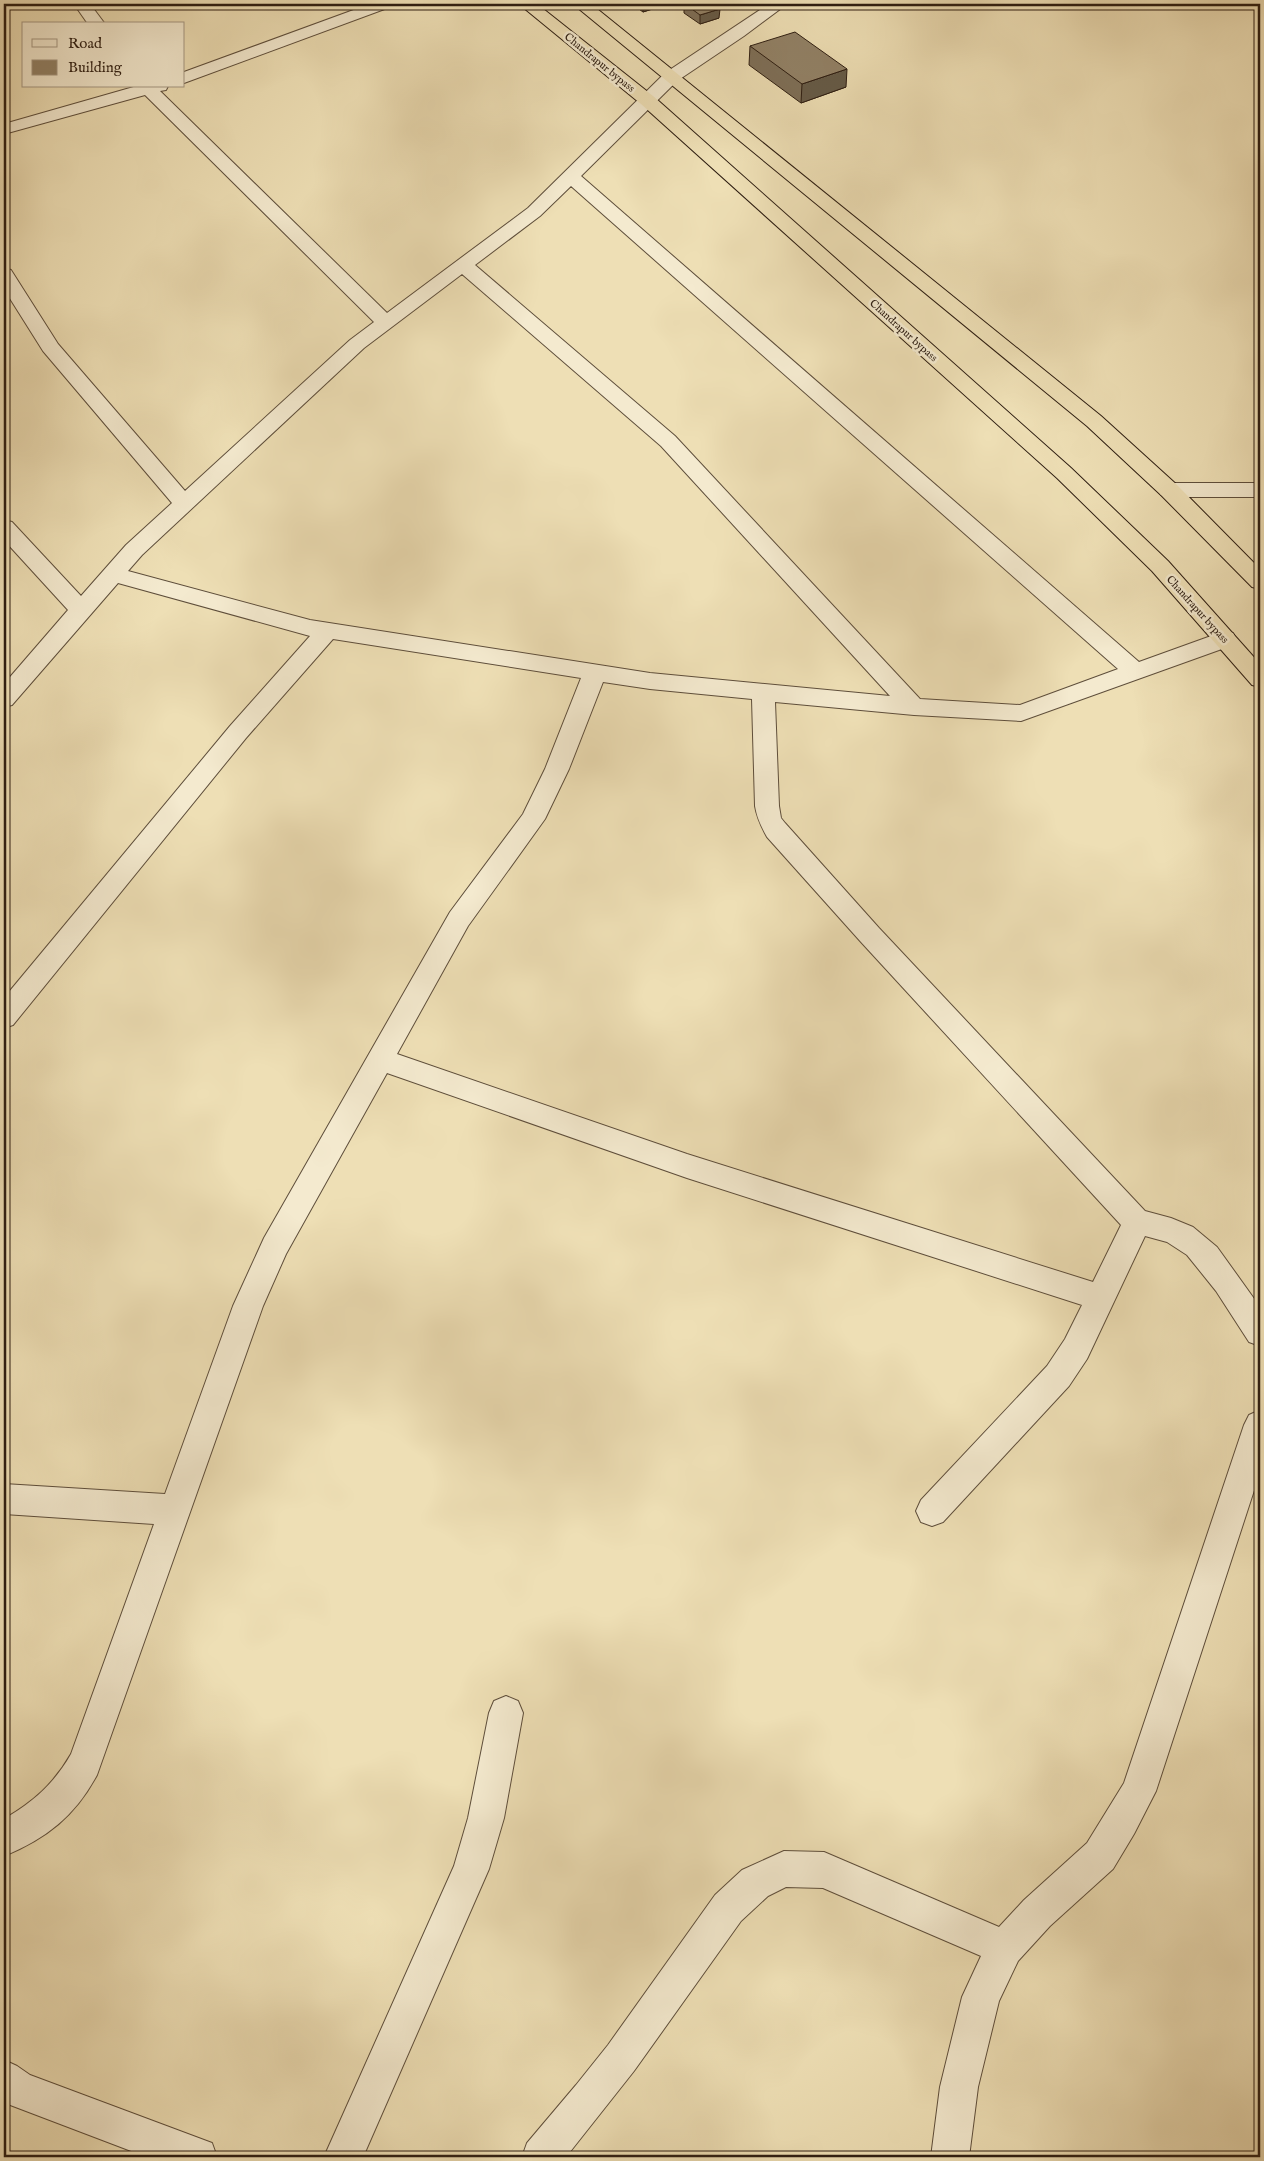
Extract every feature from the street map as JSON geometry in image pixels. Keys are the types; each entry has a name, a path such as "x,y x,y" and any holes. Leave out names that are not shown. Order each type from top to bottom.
{"highway":[{"name":"Chandrapur bypass","path":"527,4 647,100 1064,473 1160,566 1260,679"},
{"path":"581,4 1094,422 1168,490 1260,582"}],"street":[{"path":"82,4 96,22"},
{"path":"185,78 384,4"},
{"path":"4,698 134,550 357,344 534,212 671,77 779,4"},
{"path":"4,129 151,88 386,323"},
{"path":"570,176 1136,672"},
{"path":"463,265 668,441 914,707"},
{"path":"4,274 50,347 184,503"},
{"path":"1168,490 1260,490"},
{"path":"4,527 81,610"},
{"path":"112,574 310,628 650,681 914,707 1021,713 1225,639"},
{"path":"4,1017 238,732 327,630"},
{"path":"4,1838 55,1807 73,1785 85,1763 248,1306 274,1247 459,919 533,818 557,769 595,672"},
{"path":"763,692 766,806 769,818 776,830 876,942 1137,1222 1175,1232 1191,1240 1206,1256 1260,1332"},
{"path":"380,1059 687,1166 1100,1297"},
{"path":"932,1511 1058,1376 1076,1348 1137,1222"},
{"path":"950,2157 958,2087 981,1997 1005,1948 1037,1913 1100,1856 1139,1791 1260,1425"},
{"path":"4,1499 174,1510"},
{"path":"343,2157 471,1869 486,1818 506,1713"},
{"path":"541,2157 616,2065 728,1908 755,1883 784,1869 824,1870 1005,1948"},
{"path":"4,2079 18,2090 198,2157"}],"building":[{"path":"685,4 713,4 720,9 700,15"},
{"path":"795,32 847,69 802,84 750,46"}]}
